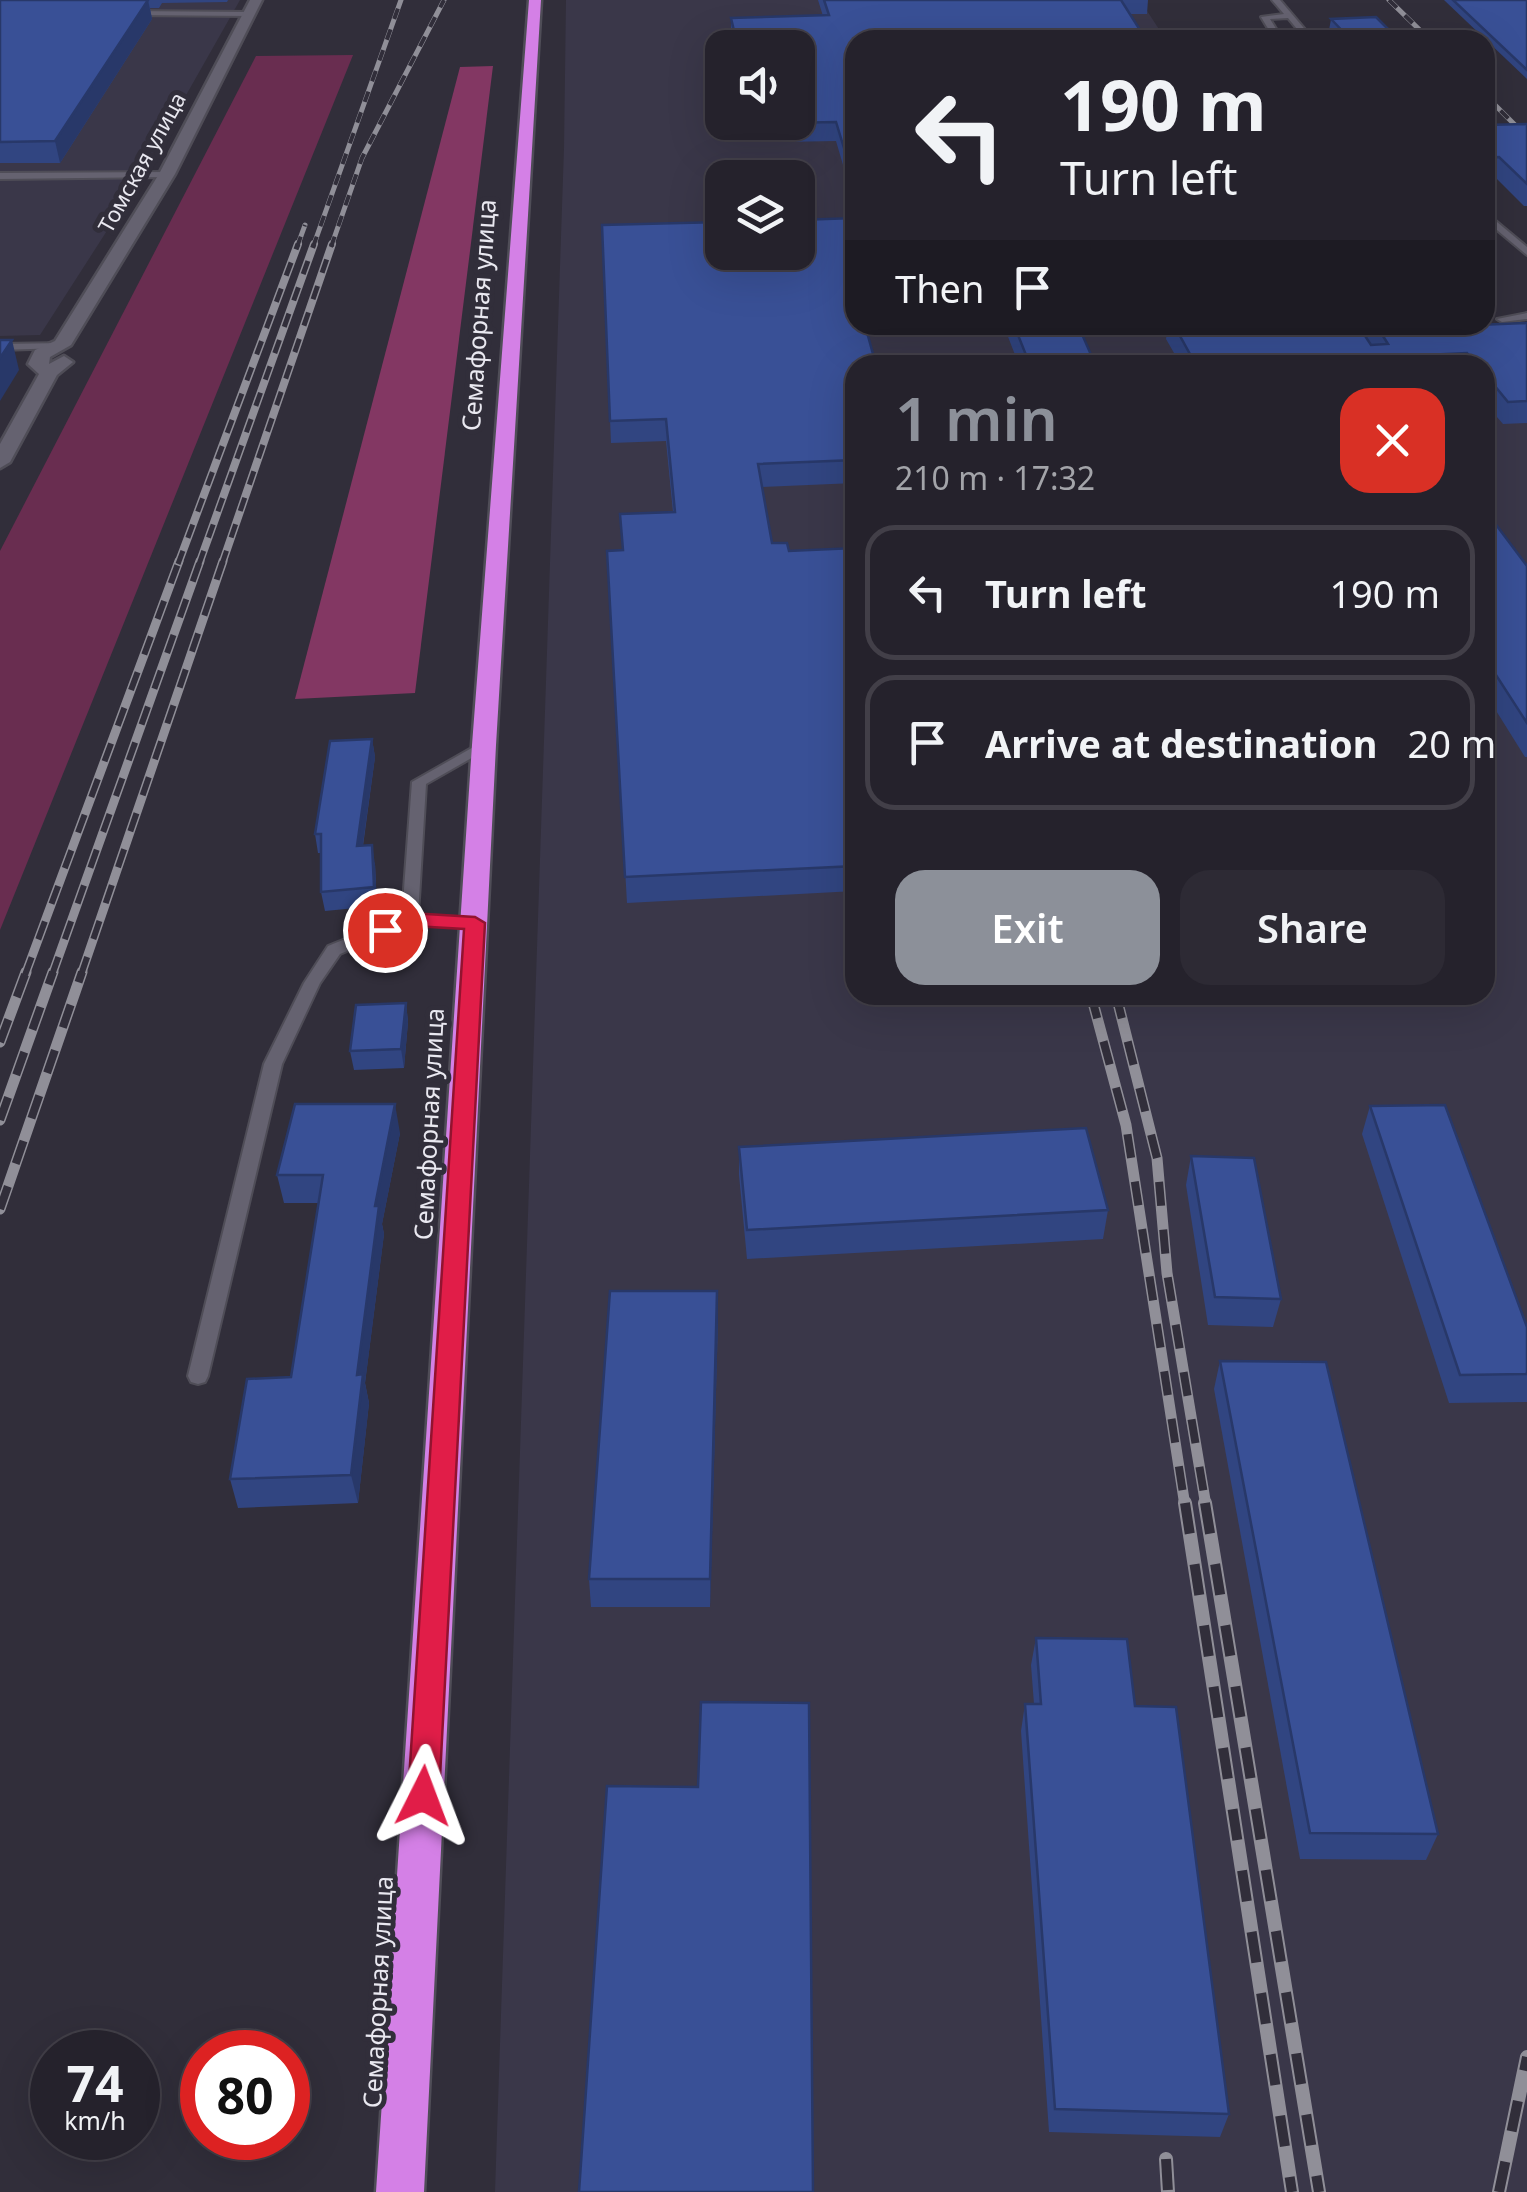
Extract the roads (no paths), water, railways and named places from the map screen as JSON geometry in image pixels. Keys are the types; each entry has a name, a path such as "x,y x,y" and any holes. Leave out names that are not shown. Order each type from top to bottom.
{"highway":[{"name":"Семафорная улица","path":"400,2192 484,745 535,0"}],"street":[{"name":"Томская улица","path":"0,462 48,372 63,364 70,352 62,346 167,174 252,7"}],"lane":[{"path":"1276,0 1302,30"},
{"path":"121,12 252,7"},
{"path":"1273,30 1265,17 1290,16"},
{"path":"1495,131 1499,135 1527,136"},
{"path":"0,176 167,174"},
{"path":"1495,222 1527,252"},
{"path":"1495,229 1504,229"},
{"path":"1502,319 1527,316"},
{"path":"0,347 62,346"},
{"path":"410,919 419,782 484,745"},
{"path":"198,1376 272,1064 312,983 334,950 410,919 475,923"}],"railway":[{"path":"313,247 401,0"},
{"path":"331,247 362,158 444,0"},
{"path":"1389,0 1420,30"},
{"path":"1495,105 1527,137"},
{"path":"297,247 305,225"},
{"path":"178,564 298,244"},
{"path":"199,564 314,244"},
{"path":"222,564 332,244"},
{"path":"25,975 179,561"},
{"path":"52,975 200,561"},
{"path":"81,975 223,561"},
{"path":"0,1042 26,972"},
{"path":"0,1120 53,972"},
{"path":"0,1209 82,972"},
{"path":"1094,1005 1126,1125 1185,1506"},
{"path":"1119,1005 1157,1158 1167,1273 1206,1506"},
{"path":"1185,1503 1292,2192"},
{"path":"1205,1503 1319,2192"},
{"path":"1499,2192 1527,2057"},
{"path":"1166,2159 1168,2192"}]}
